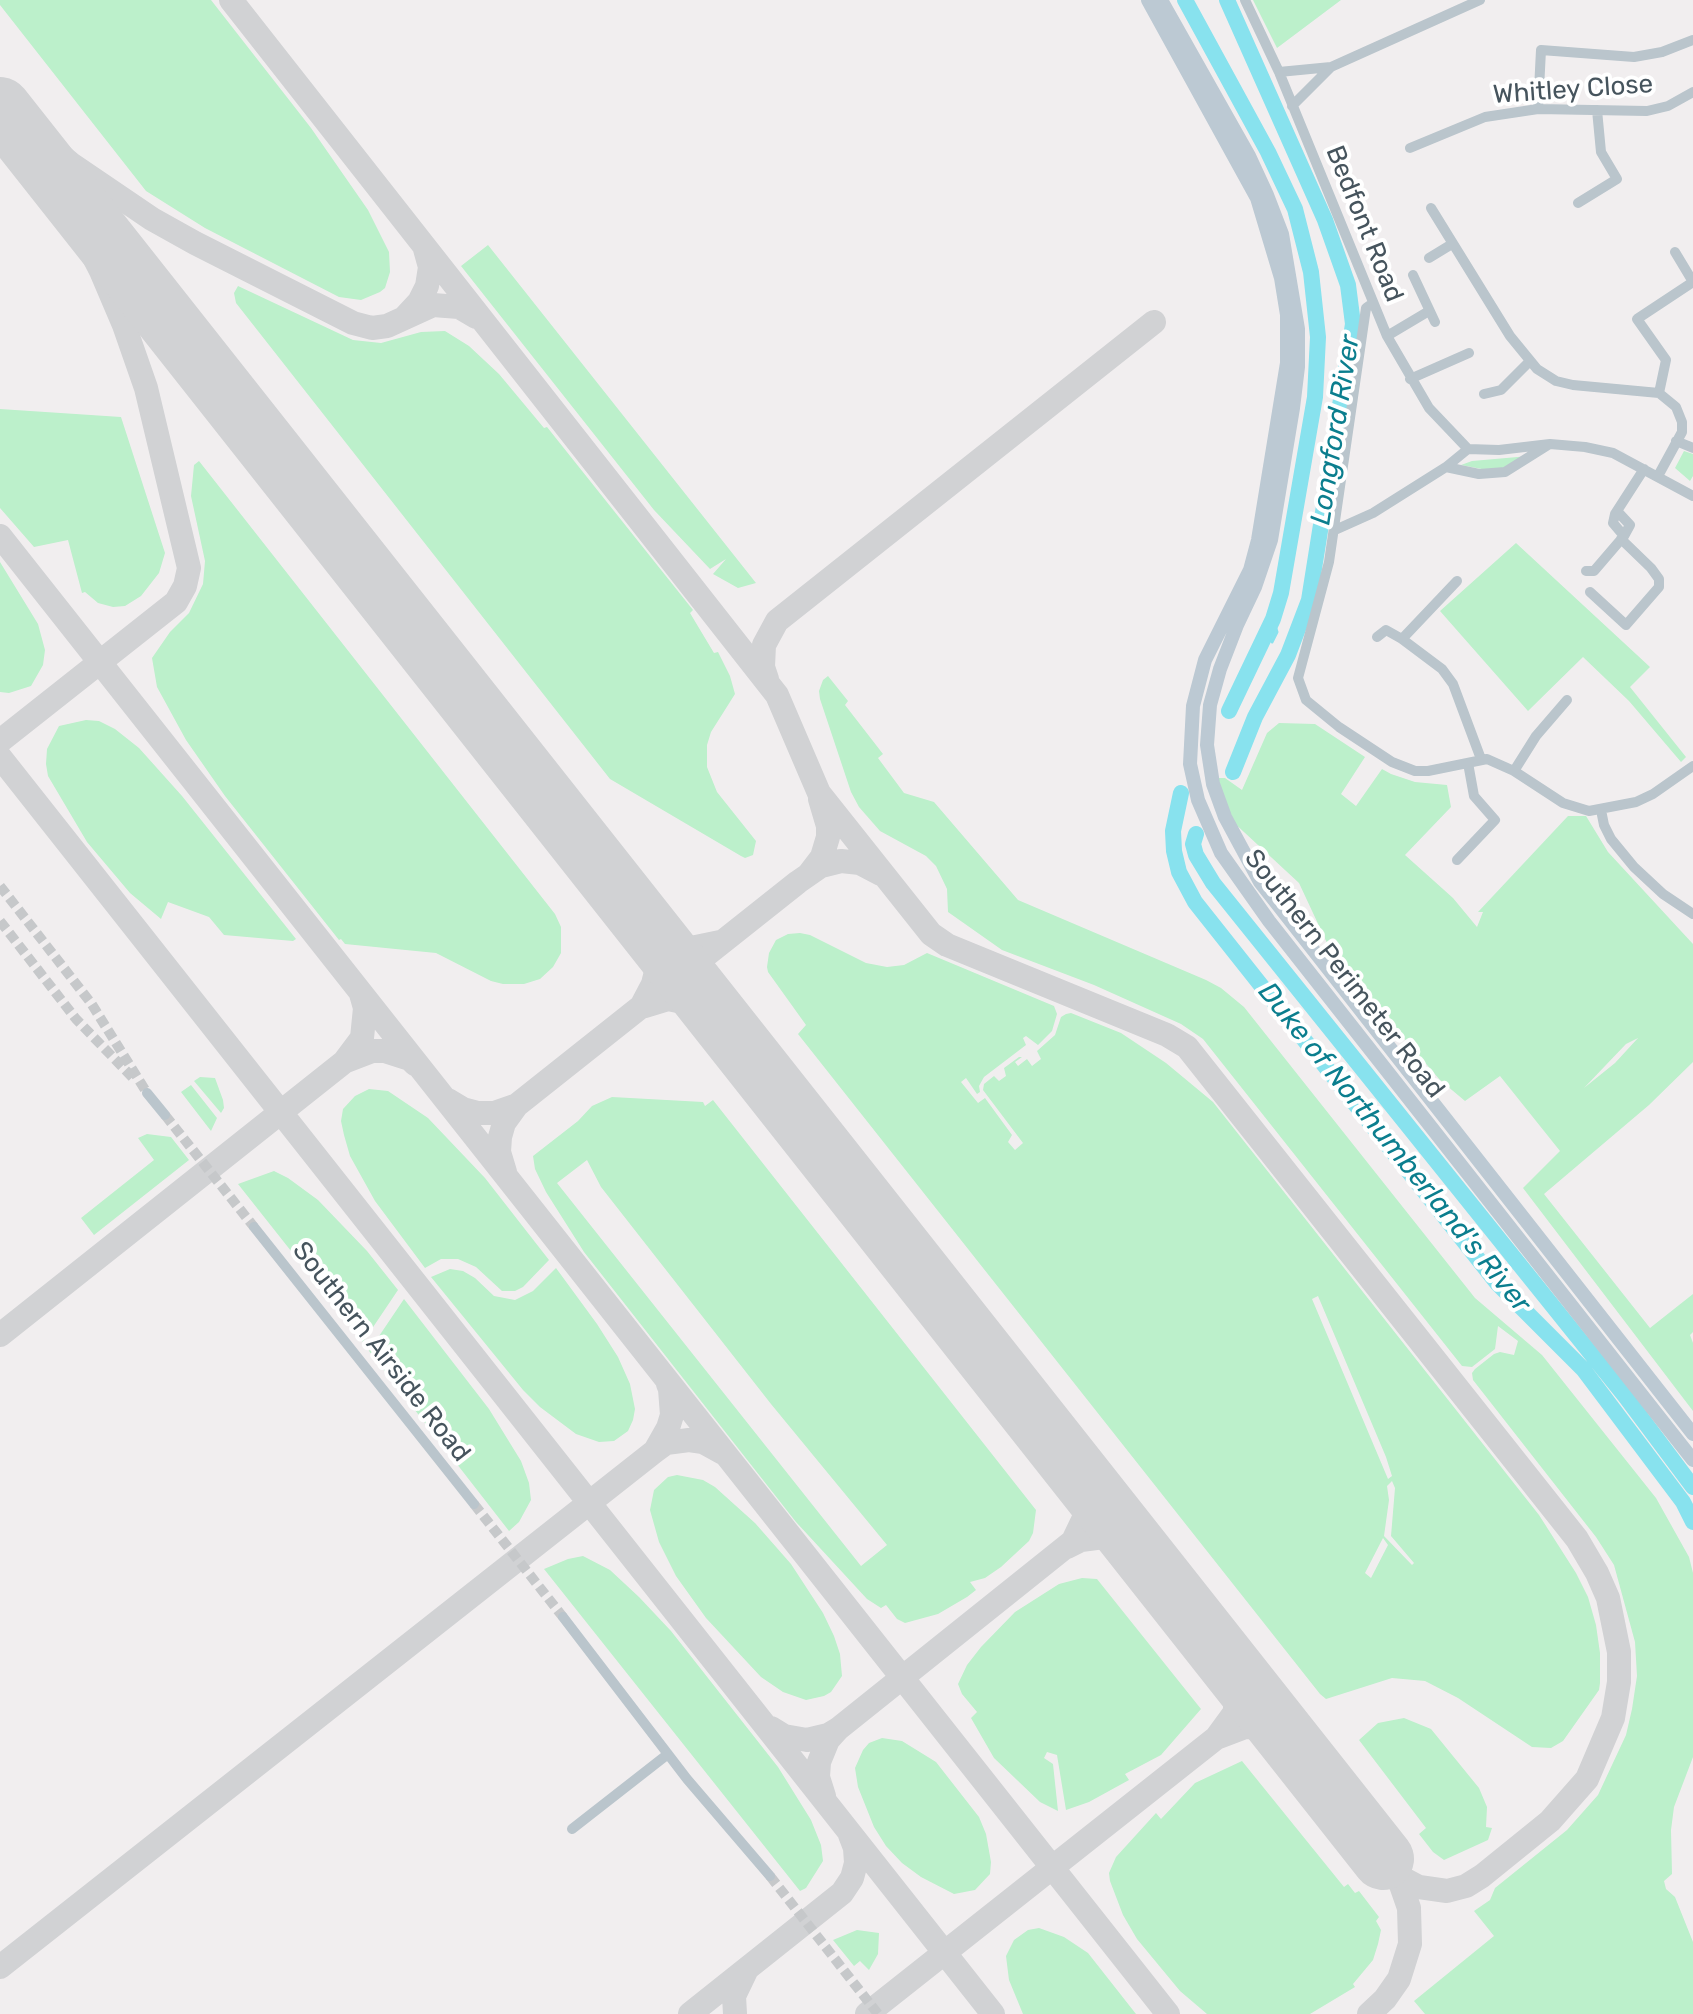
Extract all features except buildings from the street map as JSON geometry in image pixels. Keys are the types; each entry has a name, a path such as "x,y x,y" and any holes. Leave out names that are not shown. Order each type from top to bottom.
{"street":[{"name":"Southern Perimeter Road","path":"1148,0 1257,198 1281,278 1287,315 1286,376 1258,540 1250,570 1205,660 1193,706 1190,764 1198,800 1221,853 1269,921 1693,1460"},
{"name":"Southern Perimeter Road","path":"1161,0 1249,156 1267,195 1282,234 1298,329 1295,394 1271,540 1255,587 1220,669 1210,705 1207,745 1213,784 1225,817 1249,862 1291,924 1693,1434"},
{"name":"Bedfont Road","path":"1245,0 1279,72 1387,336 1410,379 1440,423 1468,449"},
{"path":"1279,72 1331,67 1480,0"},
{"path":"1538,109 1541,50 1634,57 1662,52 1693,40"},
{"path":"1292,106 1331,67"},
{"name":"Whitley Close","path":"1410,148 1485,117 1538,109 1647,111 1668,106 1693,92"},
{"path":"1578,203 1617,179 1601,152 1597,110"},
{"path":"1431,208 1529,362 1556,381 1659,393 1673,403 1683,427 1658,476"},
{"path":"1429,258 1452,244"},
{"path":"1659,393 1666,360 1637,319 1693,282 1675,252"},
{"path":"1413,275 1435,322"},
{"path":"1373,303 1366,308 1329,562 1298,678 1309,703 1392,762 1415,771 1481,759 1497,762 1563,803 1589,811 1653,794 1693,766"},
{"path":"1387,336 1429,311"},
{"path":"1410,379 1469,353"},
{"path":"1484,394 1501,390 1529,362"},
{"path":"1676,441 1693,448"},
{"path":"1335,530 1373,513 1446,467 1468,449 1499,450 1550,444 1585,447 1613,453 1693,496"},
{"path":"1446,467 1479,474 1505,472 1534,457 1550,444"},
{"path":"1590,592 1626,625 1659,587 1659,579 1613,523 1617,511 1644,469"},
{"path":"1586,571 1594,571 1623,538"},
{"path":"1402,639 1457,581"},
{"path":"1377,637 1386,630 1442,669 1453,684 1481,759"},
{"path":"1514,771 1536,736 1567,700"},
{"path":"1457,860 1499,823 1474,796 1468,763"},
{"path":"1601,810 1611,839 1634,867 1663,894 1693,914"},
{"path":"147,1093 165,1115"},
{"name":"Southern Airside Road","path":"254,1227 474,1504"},
{"path":"563,1617 668,1754 770,1876"},
{"path":"572,1829 668,1754"}],"green space":[{"path":"0,0 211,0 311,128 368,210 389,252 390,272 385,288 361,300 339,297 205,228 146,191 0,5"},
{"path":"1253,0 1341,0 1277,48"},
{"path":"488,245 756,583 738,588 713,574 726,559 710,569 654,510 461,266"},
{"path":"238,286 353,340 381,343 421,332 445,331 469,346 499,374 544,428 547,427 693,610 690,613 714,653 718,652 730,676 735,694 711,732 707,745 707,767 717,792 756,841 753,855 741,856 610,779 236,303 234,293"},
{"path":"0,409 121,417 165,553 159,573 141,596 125,606 98,603 85,592 82,593 68,540 34,547 0,508"},
{"path":"1684,451 1693,454 1693,476 1690,481 1675,468"},
{"path":"1529,456 1502,469 1487,470 1461,465 1472,461"},
{"path":"199,461 555,914 561,927 561,953 553,967 540,979 524,984 503,984 436,953 345,944 339,940 225,796 186,740 157,687 152,658 170,632 189,613 203,584 205,561 191,496 194,465"},
{"path":"1516,543 1650,667 1630,687 1686,757 1681,762 1629,701 1583,657 1528,711 1440,611"},
{"path":"0,562 38,624 45,650 43,665 31,686 9,693 0,692"},
{"path":"828,676 848,701 845,705 883,754 878,758 904,793 934,802 1018,900 1206,980 1244,1007 1475,1298 1542,1355 1656,1498 1689,1557 1693,1573 1693,1757 1674,1807 1672,1874 1664,1881 1666,1889 1675,1897 1693,1942 1693,2014 1425,2014 1414,2001 1494,1936 1474,1911 1490,1900 1495,1888 1567,1830 1598,1795 1626,1735 1632,1709 1637,1676 1635,1642 1614,1565 1596,1537 1473,1380 1475,1369 1494,1354 1514,1355 1518,1341 1498,1326 1495,1349 1472,1367 1462,1366 1203,1039 1181,1024 1094,985 1002,950 948,912 947,889 936,866 926,856 880,831 859,807 851,792 820,699 819,691"},
{"path":"86,720 99,721 115,729 139,748 182,796 296,939 224,935 209,917 168,902 161,919 130,893 87,842 48,776 47,749 59,726"},
{"path":"1279,723 1315,724 1365,757 1341,794 1356,806 1382,769 1415,782 1447,785 1451,807 1405,855 1453,898 1477,927 1483,912 1478,912 1568,816 1586,816 1608,852 1693,944 1693,1062 1649,1105 1544,1194 1650,1328 1693,1294 1693,1332 1690,1335 1693,1343 1693,1411 1523,1188 1560,1151 1500,1076 1465,1101 1440,1080 1327,943 1299,883 1231,820 1218,778 1225,778 1242,790 1267,733","holes":["1638,1038 1615,1063 1584,1088 1626,1044"]},
{"path":"788,934 810,935 866,963 887,967 904,965 927,953 1054,1006 1057,1014 1052,1031 1038,1045 1026,1036 1023,1038 1026,1045 984,1077 977,1094 966,1078 961,1082 978,1103 985,1098 1012,1135 1008,1142 1015,1150 1023,1143 983,1090 984,1084 994,1076 999,1081 1006,1076 1004,1068 1019,1057 1022,1057 1015,1062 1018,1066 1027,1059 1032,1066 1041,1059 1037,1051 1055,1035 1061,1017 1066,1014 1071,1013 1121,1033 1166,1063 1213,1102 1539,1515 1576,1573 1588,1597 1596,1625 1600,1683 1599,1690 1563,1741 1551,1748 1532,1747 1458,1698 1425,1681 1392,1678 1326,1699 1320,1694 798,1034 806,1025 767,967 769,953 776,940","holes":["1318,1296 1386,1457 1392,1476 1388,1479 1312,1299","1392,1481 1395,1488 1391,1536 1414,1563 1412,1565 1384,1536 1389,1500 1387,1486","1383,1538 1388,1545 1371,1578 1365,1573"]},
{"path":"200,1077 215,1078 223,1100 221,1113 194,1081"},
{"path":"191,1085 217,1118 211,1131 181,1092"},
{"path":"369,1089 388,1091 428,1118 485,1178 549,1260 523,1287 515,1291 502,1291 476,1267 458,1259 441,1259 425,1268 375,1201 350,1156 341,1121 343,1109 355,1096"},
{"path":"612,1097 703,1102 705,1106 713,1100 1036,1510 1029,1541 1001,1567 985,1578 970,1582 976,1590 938,1614 905,1623 897,1619 886,1605 881,1608 867,1599 796,1522 584,1252 546,1192 535,1169 533,1156 592,1106","holes":["587,1160 601,1187 771,1404 887,1545 861,1566 557,1183"]},
{"path":"147,1134 171,1137 189,1160 94,1235 81,1218 154,1160 138,1138"},
{"path":"274,1171 318,1200 367,1251 398,1290 363,1342 238,1184"},
{"path":"556,1268 597,1324 618,1357 630,1384 635,1409 633,1420 628,1431 614,1441 599,1442 576,1434 540,1407 431,1277 450,1269 463,1271 494,1296 515,1300 533,1291"},
{"path":"404,1299 489,1409 521,1461 531,1500 519,1522 509,1531 369,1351"},
{"path":"677,1475 703,1480 715,1487 755,1523 791,1564 823,1613 840,1654 842,1676 831,1692 806,1700 783,1692 761,1677 706,1618 676,1576 659,1542 650,1510 654,1490 668,1477"},
{"path":"583,1556 610,1570 671,1631 778,1767 811,1820 821,1845 823,1861 806,1888 800,1891 544,1569"},
{"path":"1082,1578 1097,1579 1201,1709 1161,1755 1125,1774 1129,1780 1089,1802 1066,1810 1057,1755 1047,1752 1044,1758 1053,1764 1058,1811 1040,1802 994,1758 971,1718 977,1712 958,1684 981,1647 1015,1612 1059,1584"},
{"path":"1404,1718 1431,1729 1479,1788 1487,1807 1486,1827 1492,1828 1488,1840 1444,1860 1419,1834 1426,1828 1359,1740 1378,1723"},
{"path":"882,1738 902,1741 936,1762 979,1817 991,1862 990,1874 975,1890 954,1894 921,1877 886,1846 874,1827 858,1787 855,1768 869,1743"},
{"path":"1242,1761 1344,1887 1348,1884 1355,1893 1359,1891 1379,1917 1376,1921 1381,1930 1373,1960 1353,1984 1355,1987 1310,2014 1207,2014 1180,1991 1137,1939 1123,1915 1110,1881 1109,1873 1116,1857 1156,1813 1161,1819 1195,1783"},
{"path":"1039,1928 1064,1937 1088,1953 1136,2014 1023,2014 1009,1980 1006,1956 1014,1940 1028,1930"},
{"path":"857,1930 879,1933 878,1954 869,1970 860,1961 854,1966 833,1940"}],"waterway":[{"name":"Duke of Northumberland's River","path":"1185,0 1268,152 1295,209 1311,272 1318,337 1315,397 1281,593 1273,619 1229,711"},
{"name":"Longford River","path":"1227,0 1325,220 1348,285 1353,324 1309,600 1288,655 1255,717 1233,772"},
{"path":"1272,642 1277,632 1273,619"},
{"name":"Duke of Northumberland's River","path":"1181,793 1173,831 1174,851 1179,872 1195,902 1497,1283 1583,1369 1683,1502 1693,1522"},
{"name":"Longford River","path":"1196,834 1193,844 1196,855 1213,883 1625,1396 1693,1487"}],"taxiway":[{"path":"231,0 777,695 819,793 931,934 947,945 1167,1035 1187,1047 1577,1539 1608,1598 1619,1652 1619,1682 1613,1718 1587,1779 1550,1821 1466,1886 1447,1891 1419,1887 1402,1878 1383,1859"},
{"path":"0,112 75,220 124,325 146,388 189,568 185,586 176,602 0,741"},
{"path":"20,121 71,164 152,219 353,323 372,328 387,326 433,305 459,307 476,317"},
{"path":"406,316 419,302 427,286 430,267 425,249"},
{"path":"767,679 763,667 764,645 777,621 1154,322"},
{"path":"0,536 1168,2014"},
{"path":"0,757 993,2014"},
{"path":"809,874 822,857 828,837 820,799"},
{"path":"505,1172 499,1152 500,1137 504,1123 517,1105 798,882 821,866 841,861 860,863 881,874"},
{"path":"617,890 652,932 663,940 691,948 720,942"},
{"path":"643,926 655,949 657,968 643,1003"},
{"path":"0,1335 344,1062 362,1038 365,1008 361,994"},
{"path":"645,1006 668,999 697,1005 716,1019 749,1057"},
{"path":"346,1061 372,1051 385,1051 410,1059 415,1064"},
{"path":"448,1100 478,1113 494,1113 517,1105"},
{"path":"655,1451 672,1415 668,1384"},
{"path":"771,1728 784,1736 807,1740 838,1729 1073,1541 1084,1518 1084,1493 1078,1476 1047,1434"},
{"path":"0,1967 666,1443 703,1442 723,1453"},
{"path":"1067,1547 1081,1540 1104,1537 1126,1543 1145,1557"},
{"path":"867,2014 1216,1738 1235,1712 1235,1678 1227,1661"},
{"path":"1216,1738 1245,1727 1265,1728 1283,1736 1295,1747"},
{"path":"824,1796 818,1777 819,1762 828,1740 838,1729"},
{"path":"690,2014 842,1893 852,1878 856,1863 850,1835"},
{"path":"1369,2014 1399,1979 1410,1944 1409,1908 1392,1870"},
{"path":"735,2014 734,1996 746,1971"}],"runway":[{"path":"0,108 1383,1859"}],"tunnel":[{"path":"0,886 91,1003 147,1093"},
{"path":"0,921 76,1019 135,1080"},
{"path":"165,1115 254,1227"},
{"path":"474,1504 563,1617"},
{"path":"770,1876 878,2014"}]}
